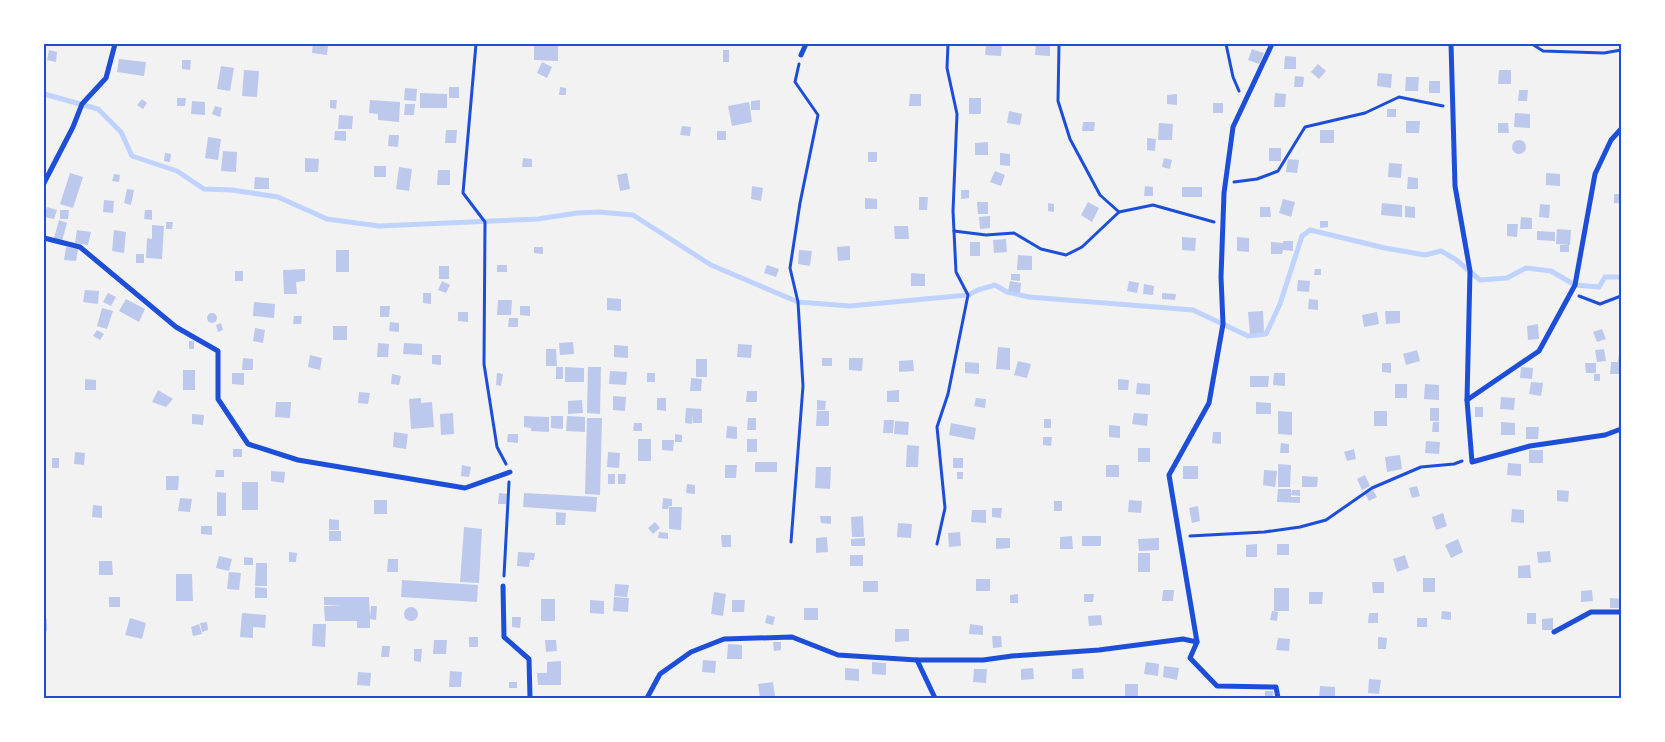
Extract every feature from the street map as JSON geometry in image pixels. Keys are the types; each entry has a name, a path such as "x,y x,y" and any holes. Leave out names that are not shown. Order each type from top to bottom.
{"street":[{"path":"44,183 73,127 82,104 106,78 115,44"},
{"path":"801,55 806,44"},
{"path":"1272,44 1233,127 1223,225 1222,324 1209,403 1169,475 1197,642 1190,658 1217,686 1276,687 1278,698"},
{"path":"1451,44 1455,186 1470,271 1467,400 1472,462 1530,446 1606,435 1621,430"},
{"path":"1467,400 1539,351 1576,285 1595,174 1611,140 1621,129"},
{"path":"44,238 80,247 176,327 218,351 218,399 248,444 298,460 465,488 510,472"},
{"path":"503,586 504,637 529,659 530,698"},
{"path":"1554,632 1591,612 1621,612"},
{"path":"647,698 660,674 691,652 724,639 792,636 838,655 917,660 983,660 1099,650 1183,639 1197,642"},
{"path":"917,660 935,698"}],"path":[{"path":"476,44 463,193 485,222 484,364 497,447 510,472 503,586"},
{"path":"937,544 945,508 937,427 948,394 968,295 956,272 953,211 957,114 947,68 948,44"},
{"path":"1059,44 1058,102 1070,139 1100,195 1119,212"},
{"path":"1226,44 1232,76 1244,103"},
{"path":"1532,44 1543,51 1604,53 1621,50"},
{"path":"791,542 803,386 798,302 790,268 800,203 818,115 796,82 801,55"},
{"path":"1226,183 1256,179 1278,171 1305,127 1365,113 1399,97 1453,108"},
{"path":"954,230 986,235 1014,234 1041,249 1066,255 1082,246 1119,212 1153,205 1223,225"},
{"path":"1571,294 1600,304 1621,296"},
{"path":"1179,536 1200,537 1264,532 1309,525 1326,520 1372,488 1421,467 1454,464 1472,458"}],"building":[{"path":"313,44 328,45 327,55 312,53"},
{"path":"534,44 558,44 558,61 534,60"},
{"path":"986,44 1002,44 1001,56 985,55"},
{"path":"1036,44 1050,44 1050,56 1035,55"},
{"path":"1252,49 1264,53 1259,64 1248,60"},
{"path":"49,50 57,52 56,62 47,60"},
{"path":"723,50 729,50 729,62 723,62"},
{"path":"1285,56 1296,57 1296,69 1284,69"},
{"path":"119,59 146,62 144,76 117,72"},
{"path":"182,60 191,60 190,70 182,69"},
{"path":"542,62 552,67 547,78 537,73"},
{"path":"1318,64 1326,71 1319,79 1311,72"},
{"path":"221,66 234,68 230,91 217,89"},
{"path":"244,70 259,71 257,97 242,96"},
{"path":"1499,70 1511,70 1511,84 1498,84"},
{"path":"1378,73 1392,74 1391,88 1377,86"},
{"path":"1295,76 1304,77 1303,87 1294,87"},
{"path":"1406,77 1419,77 1418,91 1405,91"},
{"path":"1429,81 1440,81 1440,93 1429,93"},
{"path":"449,87 459,87 459,98 449,98"},
{"path":"560,87 566,88 566,95 559,95"},
{"path":"405,88 417,89 416,101 404,100"},
{"path":"1519,90 1528,90 1527,101 1518,101"},
{"path":"420,93 447,94 447,108 420,108"},
{"path":"1275,93 1286,94 1285,107 1274,107"},
{"path":"910,94 921,94 921,106 909,106"},
{"path":"1177,94 1177,105 1167,104 1167,95"},
{"path":"177,98 186,98 185,106 177,106"},
{"path":"969,98 981,98 981,114 969,114"},
{"path":"142,99 147,103 143,109 137,105"},
{"path":"330,100 337,100 336,109 330,108"},
{"path":"370,100 400,102 399,122 378,120 378,114 369,113"},
{"path":"760,100 760,110 751,110 751,101"},
{"path":"192,101 205,102 205,115 191,114"},
{"path":"749,102 752,122 732,126 728,106"},
{"path":"1213,103 1223,103 1223,113 1213,113"},
{"path":"405,104 415,104 414,115 404,115"},
{"path":"215,106 222,108 220,117 212,114"},
{"path":"1387,109 1396,109 1396,117 1387,117"},
{"path":"1009,111 1022,114 1020,125 1007,123"},
{"path":"1515,113 1530,114 1530,128 1514,127"},
{"path":"339,115 353,116 352,129 338,129"},
{"path":"1406,121 1420,121 1419,133 1406,133"},
{"path":"1083,122 1095,122 1094,131 1082,131"},
{"path":"1159,123 1173,124 1172,140 1158,140"},
{"path":"1498,123 1508,123 1509,133 1498,133"},
{"path":"682,126 691,127 690,136 680,135"},
{"path":"446,130 457,130 456,143 445,143"},
{"path":"1320,130 1334,130 1334,143 1320,143"},
{"path":"335,131 346,131 346,141 334,140"},
{"path":"717,131 726,131 726,140 717,140"},
{"path":"389,135 399,135 398,147 388,146"},
{"path":"208,137 221,139 218,160 205,158"},
{"path":"1147,138 1156,139 1155,151 1147,150"},
{"path":"1516,140 1522,140 1526,147 1522,154 1516,154 1512,150 1512,144"},
{"path":"988,142 988,155 975,155 975,143"},
{"path":"1269,148 1281,148 1281,161 1269,161"},
{"path":"223,151 237,152 236,172 221,171"},
{"path":"868,152 877,152 877,162 868,162"},
{"path":"165,153 171,154 170,162 164,161"},
{"path":"1000,153 1010,154 1010,166 1000,165"},
{"path":"305,158 319,159 318,172 305,172"},
{"path":"523,158 532,159 532,167 522,167"},
{"path":"1164,158 1172,160 1170,169 1162,167"},
{"path":"1288,159 1299,160 1297,173 1286,172"},
{"path":"1389,163 1402,164 1401,178 1388,177"},
{"path":"374,166 386,166 386,177 374,177"},
{"path":"399,167 412,169 409,191 396,189"},
{"path":"438,170 450,170 450,185 437,185"},
{"path":"995,171 1005,175 1001,186 990,182"},
{"path":"70,173 83,177 73,208 60,204"},
{"path":"627,173 630,189 620,191 617,175"},
{"path":"1546,173 1560,174 1560,186 1546,185"},
{"path":"114,174 120,175 119,182 112,181"},
{"path":"255,177 269,178 269,189 254,189"},
{"path":"1408,177 1418,178 1418,189 1407,189"},
{"path":"752,186 763,188 761,201 751,199"},
{"path":"1145,186 1153,187 1153,196 1144,196"},
{"path":"1182,187 1202,187 1202,197 1182,197"},
{"path":"127,189 134,190 131,205 124,203"},
{"path":"961,190 969,190 969,198 961,199"},
{"path":"1614,194 1621,194 1621,203 1614,203"},
{"path":"919,197 928,197 927,210 919,210"},
{"path":"865,198 877,199 877,209 865,209"},
{"path":"1283,199 1295,202 1291,217 1279,213"},
{"path":"104,200 114,201 113,213 103,212"},
{"path":"977,202 988,202 988,214 978,214"},
{"path":"1088,202 1099,208 1092,222 1081,215"},
{"path":"1048,203 1054,204 1054,212 1048,211"},
{"path":"1382,203 1402,205 1402,217 1381,215"},
{"path":"1540,204 1550,205 1549,218 1539,217"},
{"path":"1405,206 1415,207 1415,218 1405,217"},
{"path":"47,207 57,210 54,219 44,217"},
{"path":"1260,207 1270,207 1271,217 1260,217"},
{"path":"60,210 69,210 68,219 60,219"},
{"path":"145,210 152,210 152,220 144,219"},
{"path":"990,216 990,228 980,229 979,217"},
{"path":"1521,217 1532,218 1532,229 1520,229"},
{"path":"59,220 67,223 62,241 54,238"},
{"path":"1320,221 1328,221 1328,227 1320,228"},
{"path":"166,222 173,222 172,229 166,229"},
{"path":"1507,224 1518,224 1517,237 1507,236"},
{"path":"152,225 164,226 162,259 146,258 147,238 152,239"},
{"path":"894,226 908,226 909,239 895,239"},
{"path":"1557,229 1571,230 1570,245 1556,244"},
{"path":"77,230 91,232 88,245 75,243"},
{"path":"114,230 126,232 124,253 112,251"},
{"path":"1537,231 1555,232 1555,241 1537,240"},
{"path":"1182,237 1196,238 1195,251 1182,250"},
{"path":"1237,237 1249,238 1249,252 1237,251"},
{"path":"1006,239 1007,252 994,253 993,240"},
{"path":"1283,241 1293,241 1293,251 1283,250 1282,254 1271,254 1271,242 1283,243"},
{"path":"970,242 980,242 980,256 970,256"},
{"path":"1560,245 1569,245 1569,252 1560,252"},
{"path":"850,246 850,260 838,261 837,247"},
{"path":"66,247 78,249 76,261 64,260"},
{"path":"534,247 543,247 543,254 534,253"},
{"path":"336,250 349,250 349,272 336,272"},
{"path":"799,250 812,251 810,266 798,264"},
{"path":"136,254 144,254 144,263 136,263"},
{"path":"1018,255 1032,256 1032,270 1017,270"},
{"path":"497,265 507,265 507,272 497,272"},
{"path":"767,265 779,269 776,277 764,273"},
{"path":"439,266 449,266 449,279 439,279"},
{"path":"305,269 305,281 296,282 297,294 284,294 283,270"},
{"path":"1315,269 1321,269 1321,275 1314,275"},
{"path":"235,271 243,271 243,281 235,281"},
{"path":"911,273 925,274 925,286 911,286"},
{"path":"1011,274 1020,274 1020,281 1011,280"},
{"path":"1298,280 1310,281 1309,292 1297,291"},
{"path":"442,281 450,285 446,293 438,290"},
{"path":"1010,281 1021,283 1020,293 1008,291"},
{"path":"1129,281 1139,283 1137,293 1127,291"},
{"path":"1144,284 1154,286 1153,295 1143,294"},
{"path":"85,290 99,291 98,304 83,302"},
{"path":"108,293 116,297 111,306 103,302"},
{"path":"423,293 431,293 431,304 423,303"},
{"path":"1162,293 1176,294 1175,300 1162,299"},
{"path":"607,298 621,299 621,311 607,310"},
{"path":"126,299 145,309 139,322 119,311"},
{"path":"1309,299 1318,300 1318,310 1308,309"},
{"path":"498,300 512,300 511,315 497,315"},
{"path":"254,302 275,304 274,318 253,316"},
{"path":"380,306 390,306 389,317 380,317"},
{"path":"520,306 530,306 530,316 520,315"},
{"path":"102,308 113,311 107,329 97,326"},
{"path":"1263,311 1264,332 1250,334 1248,312"},
{"path":"1385,311 1400,311 1400,323 1386,324"},
{"path":"458,312 468,312 468,322 458,321"},
{"path":"1377,312 1379,324 1364,327 1362,315"},
{"path":"210,313 214,313 217,318 216,322 210,323 207,320 207,316"},
{"path":"294,316 302,316 301,324 293,324"},
{"path":"509,318 518,318 518,327 508,327"},
{"path":"390,322 399,323 399,332 389,331"},
{"path":"221,323 223,330 218,332 216,325"},
{"path":"1538,324 1539,339 1528,340 1527,326"},
{"path":"333,326 347,326 347,340 333,340"},
{"path":"255,328 265,330 263,343 253,341"},
{"path":"1602,329 1606,339 1597,342 1593,332"},
{"path":"97,330 104,334 100,340 93,336"},
{"path":"189,341 194,341 194,349 189,349"},
{"path":"573,342 574,354 560,355 559,343"},
{"path":"378,343 389,344 388,357 377,357"},
{"path":"404,343 422,344 422,355 403,354"},
{"path":"738,344 752,345 751,358 737,357"},
{"path":"614,345 628,346 628,358 614,357"},
{"path":"998,347 1010,348 1010,370 996,369"},
{"path":"546,349 556,349 557,366 546,366"},
{"path":"1604,349 1606,361 1597,362 1595,350"},
{"path":"1417,350 1420,361 1406,365 1403,354"},
{"path":"1619,354 1621,354 1621,374 1610,374 1611,362 1618,362"},
{"path":"310,355 322,358 320,370 308,367"},
{"path":"432,355 441,355 441,365 432,364"},
{"path":"243,358 253,359 253,370 242,370"},
{"path":"822,358 832,358 832,366 822,366"},
{"path":"849,358 863,358 862,371 849,370"},
{"path":"696,359 707,359 707,377 696,377"},
{"path":"913,360 914,371 899,372 899,361"},
{"path":"1018,361 1031,364 1027,378 1014,375"},
{"path":"965,362 979,363 979,374 965,373"},
{"path":"1382,363 1391,363 1391,373 1382,372"},
{"path":"1585,363 1596,363 1596,373 1586,373"},
{"path":"556,367 563,367 563,379 556,379"},
{"path":"565,367 584,368 584,382 565,382"},
{"path":"588,367 601,367 600,414 587,413"},
{"path":"1521,367 1533,368 1532,379 1520,378"},
{"path":"183,370 195,370 195,390 183,390"},
{"path":"610,371 627,372 626,385 609,384"},
{"path":"232,373 244,373 244,385 232,384"},
{"path":"497,373 503,374 501,386 496,385"},
{"path":"647,373 655,373 655,382 647,382"},
{"path":"1274,373 1285,373 1285,386 1273,385"},
{"path":"392,374 401,376 399,385 391,384"},
{"path":"1594,374 1600,374 1600,381 1594,381"},
{"path":"1250,376 1269,376 1268,387 1250,387"},
{"path":"691,378 702,379 701,391 690,391"},
{"path":"85,379 96,380 96,390 85,390"},
{"path":"1118,379 1129,380 1128,390 1118,390"},
{"path":"1531,382 1543,383 1541,396 1529,394"},
{"path":"1137,383 1150,384 1150,395 1136,394"},
{"path":"1395,384 1407,384 1407,398 1395,398"},
{"path":"1425,384 1439,385 1439,400 1424,399"},
{"path":"158,390 173,399 166,407 152,402"},
{"path":"899,390 899,402 887,402 887,391"},
{"path":"747,391 757,391 757,402 746,402"},
{"path":"359,392 370,393 368,404 358,403"},
{"path":"613,396 626,397 625,411 613,410"},
{"path":"1501,397 1515,398 1514,410 1500,409"},
{"path":"421,398 421,403 432,402 434,427 411,429 409,399"},
{"path":"657,398 666,398 666,411 657,410"},
{"path":"976,398 986,399 985,408 974,406"},
{"path":"582,400 583,413 568,414 568,401"},
{"path":"817,400 826,401 825,410 817,410"},
{"path":"276,402 291,402 290,418 275,417"},
{"path":"1256,402 1271,403 1271,414 1256,414"},
{"path":"1475,407 1483,407 1483,417 1475,417"},
{"path":"686,408 702,409 702,423 693,423 693,414 692,424 685,423"},
{"path":"1430,408 1439,408 1439,421 1430,421"},
{"path":"817,411 829,411 829,426 816,426"},
{"path":"1278,411 1292,412 1292,435 1278,434"},
{"path":"1374,411 1387,411 1387,426 1374,426"},
{"path":"453,413 454,434 441,435 440,414"},
{"path":"1134,413 1148,414 1147,426 1132,424"},
{"path":"192,414 204,415 203,425 192,424"},
{"path":"524,416 549,417 549,432 531,431 531,428 524,427"},
{"path":"551,416 563,416 563,429 551,428"},
{"path":"567,416 585,417 585,432 566,431"},
{"path":"587,418 602,418 600,495 585,494"},
{"path":"748,418 756,418 756,430 747,430"},
{"path":"1044,419 1051,419 1051,428 1044,428"},
{"path":"884,420 894,420 893,433 883,433"},
{"path":"895,421 909,422 908,435 894,434"},
{"path":"1433,422 1439,422 1439,432 1432,432"},
{"path":"1501,422 1515,423 1515,435 1501,435"},
{"path":"634,423 642,423 642,431 633,431"},
{"path":"951,423 976,428 974,440 949,435"},
{"path":"1109,425 1120,426 1120,438 1109,437"},
{"path":"727,426 737,427 737,439 726,438"},
{"path":"1526,427 1539,427 1538,439 1526,439"},
{"path":"394,432 408,434 406,449 393,447"},
{"path":"1213,432 1221,432 1221,444 1212,443"},
{"path":"508,434 518,434 518,443 507,442"},
{"path":"675,434 682,435 682,442 675,442"},
{"path":"1043,437 1052,437 1051,446 1043,445"},
{"path":"638,439 651,439 651,461 638,461"},
{"path":"747,439 757,439 757,452 747,452"},
{"path":"662,440 674,440 673,451 662,450"},
{"path":"1426,441 1440,442 1439,454 1425,453"},
{"path":"1281,443 1289,444 1289,453 1280,453"},
{"path":"907,445 919,446 918,467 906,467"},
{"path":"1138,448 1150,448 1150,462 1138,462"},
{"path":"233,449 242,449 242,457 233,457"},
{"path":"1354,449 1356,459 1347,461 1344,452"},
{"path":"1529,450 1543,450 1543,463 1529,463"},
{"path":"75,452 85,453 84,465 74,464"},
{"path":"608,452 620,453 619,468 607,467"},
{"path":"1400,455 1402,469 1387,472 1385,457"},
{"path":"52,458 59,458 59,468 52,468"},
{"path":"953,458 963,458 963,468 953,468"},
{"path":"755,462 777,462 777,472 755,472"},
{"path":"1508,463 1521,464 1521,476 1507,475"},
{"path":"1278,464 1291,465 1290,487 1278,487"},
{"path":"462,465 471,467 469,477 461,476"},
{"path":"725,465 737,465 736,478 725,478"},
{"path":"1106,465 1119,465 1119,477 1106,477"},
{"path":"1183,466 1198,466 1198,479 1183,479"},
{"path":"816,467 831,467 830,489 815,488"},
{"path":"216,470 224,470 224,477 215,477"},
{"path":"1264,470 1277,471 1275,487 1263,485"},
{"path":"271,471 285,472 284,483 271,481"},
{"path":"957,472 963,472 963,479 957,479"},
{"path":"608,474 615,474 615,484 608,484"},
{"path":"618,474 626,474 625,484 618,484"},
{"path":"1365,475 1370,486 1362,490 1357,479"},
{"path":"166,476 179,476 178,490 166,490"},
{"path":"1302,476 1318,477 1317,487 1302,487"},
{"path":"242,482 258,482 258,510 242,510"},
{"path":"687,484 695,485 695,494 686,493"},
{"path":"1417,486 1420,496 1412,498 1409,488"},
{"path":"1278,489 1291,489 1291,497 1300,497 1300,503 1277,502"},
{"path":"1292,490 1300,490 1300,496 1291,495"},
{"path":"1373,490 1377,497 1369,501 1365,494"},
{"path":"1557,490 1569,491 1568,502 1557,501"},
{"path":"217,492 226,493 226,516 217,516"},
{"path":"499,493 507,494 506,504 498,504"},
{"path":"524,493 597,497 596,512 523,507"},
{"path":"180,498 192,499 190,512 178,511"},
{"path":"663,498 672,499 672,506 669,506 668,509 662,509"},
{"path":"374,500 387,500 387,514 374,514"},
{"path":"1129,500 1142,501 1141,513 1128,512"},
{"path":"1054,501 1062,501 1062,511 1054,511"},
{"path":"93,505 102,506 102,518 92,517"},
{"path":"1198,506 1200,521 1192,523 1189,508"},
{"path":"669,507 682,507 681,530 669,529"},
{"path":"992,508 1002,508 1001,518 992,517"},
{"path":"1512,509 1524,510 1524,523 1511,522"},
{"path":"972,510 986,510 986,523 971,522"},
{"path":"556,512 566,513 565,525 556,525"},
{"path":"1443,513 1447,526 1436,530 1432,517"},
{"path":"820,516 831,516 831,524 821,523"},
{"path":"863,516 864,537 852,537 851,517"},
{"path":"329,519 339,520 339,530 329,530"},
{"path":"655,522 660,528 653,534 648,528"},
{"path":"898,523 912,524 911,538 897,537"},
{"path":"201,526 212,526 212,535 201,534"},
{"path":"464,527 482,529 479,583 460,582"},
{"path":"329,531 341,531 341,541 329,541"},
{"path":"659,532 668,533 668,539 658,538"},
{"path":"960,532 961,546 949,547 948,533"},
{"path":"721,535 731,535 731,547 722,547"},
{"path":"1072,536 1073,549 1060,549 1060,537"},
{"path":"1082,536 1101,536 1101,546 1082,546"},
{"path":"827,537 828,552 816,553 816,538"},
{"path":"865,538 865,546 851,546 851,539"},
{"path":"996,538 1010,538 1010,548 996,549"},
{"path":"1159,538 1159,550 1139,551 1138,539"},
{"path":"1458,539 1463,552 1451,558 1445,545"},
{"path":"1257,544 1257,557 1246,557 1246,545"},
{"path":"1277,544 1289,544 1289,555 1277,555"},
{"path":"1550,551 1551,562 1538,563 1537,552"},
{"path":"289,552 297,553 296,562 289,562"},
{"path":"518,552 535,553 534,560 530,560 529,567 517,566"},
{"path":"1138,553 1150,553 1150,572 1138,572"},
{"path":"850,555 863,555 863,566 850,566"},
{"path":"1405,555 1409,568 1397,572 1393,559"},
{"path":"219,556 232,559 229,571 216,568"},
{"path":"244,557 253,558 253,565 244,565"},
{"path":"388,559 398,559 398,572 387,572"},
{"path":"99,561 112,561 113,575 99,575"},
{"path":"256,563 267,563 267,586 255,586"},
{"path":"1530,565 1531,578 1518,578 1518,566"},
{"path":"229,572 241,573 239,590 227,589"},
{"path":"176,574 192,574 193,601 176,601"},
{"path":"1423,578 1435,578 1435,592 1423,592"},
{"path":"976,579 990,579 990,591 976,591"},
{"path":"402,580 478,585 477,602 401,597"},
{"path":"863,581 878,581 878,592 863,592"},
{"path":"1372,582 1384,582 1384,593 1373,593"},
{"path":"615,584 629,585 627,597 614,596"},
{"path":"255,587 267,588 267,598 255,598"},
{"path":"1274,588 1289,588 1289,611 1274,611"},
{"path":"1163,590 1174,590 1173,601 1162,601"},
{"path":"1592,590 1593,601 1581,602 1581,591"},
{"path":"714,592 726,594 723,616 711,614"},
{"path":"1309,592 1323,592 1322,604 1309,604"},
{"path":"1018,594 1018,603 1010,603 1010,595"},
{"path":"1084,594 1094,594 1093,602 1084,602"},
{"path":"109,597 120,597 120,607 109,607"},
{"path":"324,597 369,597 370,617 371,606 377,606 376,620 370,619 370,628 357,628 357,621 325,621 324,606 343,606 324,605"},
{"path":"614,597 629,598 628,612 613,611"},
{"path":"1610,598 1621,599 1621,608 1610,608"},
{"path":"541,599 555,599 555,621 541,621"},
{"path":"590,600 604,601 604,614 590,613"},
{"path":"732,600 745,600 744,612 732,612"},
{"path":"411,607 416,609 418,614 416,619 411,621 406,619 404,614 406,609"},
{"path":"804,608 818,608 818,620 804,620"},
{"path":"1272,611 1278,612 1277,621 1270,620"},
{"path":"1442,611 1451,612 1451,620 1441,619"},
{"path":"242,613 266,615 265,628 253,627 253,638 240,637"},
{"path":"1369,613 1378,613 1378,623 1368,623"},
{"path":"1527,613 1536,613 1536,624 1527,624"},
{"path":"767,615 775,617 773,625 765,623"},
{"path":"1101,615 1102,625 1089,626 1088,616"},
{"path":"512,617 521,617 520,628 512,627"},
{"path":"130,618 146,623 142,639 125,635"},
{"path":"1417,618 1427,618 1427,627 1417,627"},
{"path":"1553,618 1553,630 1542,630 1542,619"},
{"path":"44,619 47,619 47,631 44,631"},
{"path":"207,622 208,630 202,632 200,623"},
{"path":"199,624 202,634 193,636 191,627"},
{"path":"313,624 326,624 325,647 312,646"},
{"path":"970,624 983,626 983,635 969,634"},
{"path":"895,629 909,629 909,641 895,642"},
{"path":"992,636 1001,636 1002,647 993,648"},
{"path":"469,637 478,637 478,647 469,647"},
{"path":"1378,637 1387,638 1386,649 1378,649"},
{"path":"1278,638 1290,639 1289,651 1276,650"},
{"path":"434,640 447,640 446,654 433,654"},
{"path":"545,640 556,640 557,651 546,652"},
{"path":"773,642 781,642 781,650 774,651"},
{"path":"728,644 742,645 742,659 727,659"},
{"path":"382,646 390,646 389,657 381,657"},
{"path":"414,649 422,649 421,662 414,661"},
{"path":"703,660 716,661 715,673 702,672"},
{"path":"561,661 561,685 538,685 537,673 547,673 547,662"},
{"path":"872,662 886,663 886,675 872,674"},
{"path":"1146,662 1159,664 1158,676 1144,674"},
{"path":"1164,666 1179,668 1177,680 1163,677"},
{"path":"845,668 859,669 859,681 845,680"},
{"path":"1033,668 1034,679 1021,680 1021,669"},
{"path":"1083,668 1084,679 1072,679 1072,669"},
{"path":"974,669 987,669 986,683 973,682"},
{"path":"450,671 462,672 461,687 449,687"},
{"path":"358,672 371,673 370,686 357,685"},
{"path":"1369,679 1381,680 1379,694 1368,693"},
{"path":"509,682 517,682 517,688 509,688"},
{"path":"773,682 775,696 760,698 758,684"},
{"path":"1125,684 1138,684 1138,696 1125,696"},
{"path":"1320,686 1335,687 1335,698 1319,698"},
{"path":"1265,691 1273,691 1273,698 1265,698"}],"waterway":[{"path":"44,94 98,109 121,132 132,156 177,171 204,189 232,190 278,197 327,219 379,226 538,219 577,213 599,212 633,215 711,265 798,302 850,306 968,295 995,285 1007,292 1029,297 1193,310 1248,336 1266,334 1280,304 1302,236 1310,230 1385,248 1425,255 1441,251 1455,259 1480,280 1507,278 1526,268 1551,271 1575,285 1599,287 1605,277 1621,277"}]}
